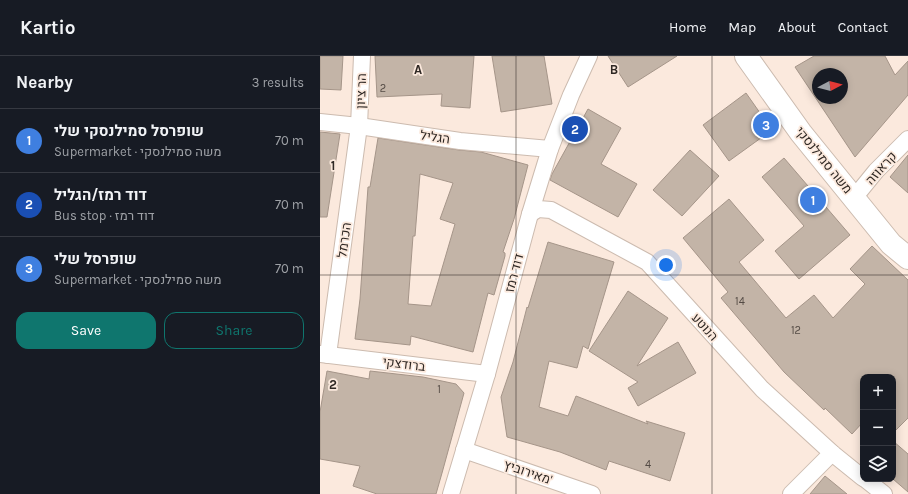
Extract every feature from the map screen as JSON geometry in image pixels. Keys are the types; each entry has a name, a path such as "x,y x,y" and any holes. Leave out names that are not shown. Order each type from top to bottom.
{"street":[{"name":"הר ציון","path":"360,126 362,56"},
{"name":"דוד רמז","path":"451,494 487,374 530,214 550,149 570,95 589,56"},
{"name":"משה סמילנסקי","path":"746,56 801,133 891,244 908,258"},
{"name":"הגליל","path":"320,122 360,126 460,141 550,149"},
{"name":"הכרמל","path":"324,354 360,126"},
{"name":"קראוזה","path":"854,198 876,171 908,139"},
{"name":"הנוטע","path":"530,214 538,210 551,210 647,262 762,389 832,453 860,475"},
{"name":"ברודצקי","path":"324,354 487,374"},
{"name":"מאירוביץ'","path":"464,450 592,494"},
{"path":"791,494 832,453"},
{"name":"הנוטע","path":"869,482 884,494"}],"building":[{"path":"320,56 343,56 341,90 320,89"},
{"path":"375,56 474,56 470,108 441,106 442,94 377,97"},
{"path":"492,56 544,56 552,104 501,112"},
{"path":"608,56 677,56 628,87"},
{"path":"814,56 885,56 895,75 908,61 908,95 855,157 820,104 848,104 848,68 812,68 812,92 795,67"},
{"path":"746,93 772,130 729,161 703,125"},
{"path":"588,109 621,128 601,164 637,184 618,217 550,180"},
{"path":"320,132 340,134 327,217 320,217"},
{"path":"378,138 481,152 528,165 514,219 503,252 505,253 505,256 494,295 488,293 473,352 411,336 410,345 355,339 360,299 368,187 370,187","holes":["420,174 453,183 440,219 455,224 431,306 408,304 413,236 415,236"]},
{"path":"690,150 719,176 682,216 653,190"},
{"path":"908,155 908,193 890,177"},
{"path":"784,158 850,235 799,279 775,251 804,226 762,177"},
{"path":"729,199 764,240 739,262 786,318 814,295 833,318 865,284 850,269 872,246 908,280 908,418 896,430 896,374 860,374 860,425 852,434 784,372 721,298 728,292 683,238"},
{"path":"548,242 614,262 588,349 583,346 577,368 549,361 539,407 568,416 576,396 648,424 646,421 685,433 670,481 609,461 606,470 560,452 507,437 501,397 513,362 527,307 528,308"},
{"path":"628,291 668,318 637,366 678,342 696,373 638,406 628,388 638,382 589,351"},
{"path":"327,371 369,379 370,371 423,377 456,384 464,393 436,494 377,494 353,486 360,466 320,459 320,412"},
{"path":"896,444 908,454 908,492 896,482"},
{"path":"825,476 847,494 810,494"}],"place":[{"name":"שופרסל שלי","path":"766,125"},
{"name":"דוד רמז/הגליל","path":"575,129"},
{"name":"שופרסל סמילנסקי שלי","path":"813,200"}]}
